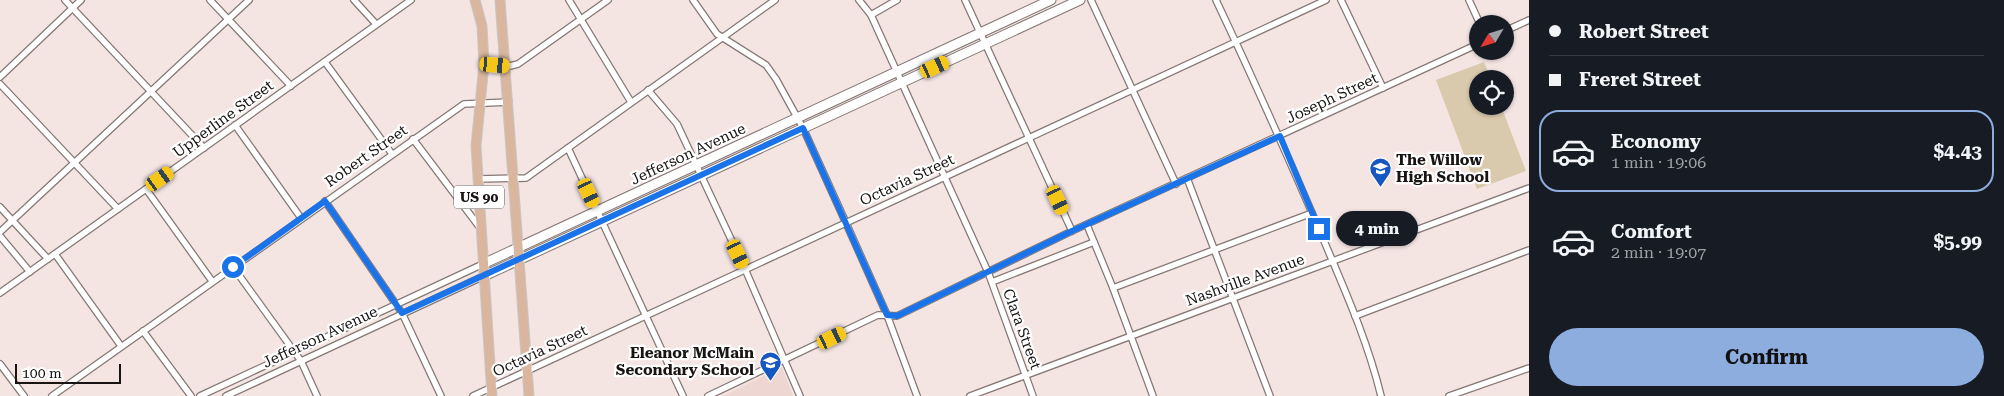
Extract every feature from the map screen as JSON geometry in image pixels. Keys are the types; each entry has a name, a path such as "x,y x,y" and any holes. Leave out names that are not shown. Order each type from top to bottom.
{"main road":[{"name":"US 90","path":"475,0 482,26 484,64 476,146 492,392"},
{"name":"US 90","path":"500,0 509,102 529,396"}],"street":[{"path":"65,0 204,148"},
{"path":"0,77 81,0"},
{"path":"210,0 291,86"},
{"path":"0,232 248,0"},
{"path":"354,0 376,24"},
{"name":"Upperline Street","path":"0,293 411,0"},
{"path":"568,0 631,102"},
{"path":"484,64 506,66 518,64 608,0"},
{"path":"693,0 717,34 766,66 776,79 803,128 887,315 917,396"},
{"path":"478,179 526,178 775,0"},
{"name":"Clara Street","path":"859,0 870,15 988,272 1033,396"},
{"path":"870,15 897,0"},
{"path":"964,0 1072,231"},
{"name":"Jefferson Avenue","path":"200,396 1051,0"},
{"name":"Jefferson Avenue","path":"226,396 1080,0"},
{"path":"1091,0 1176,184"},
{"path":"1216,0 1280,136 1371,355 1381,396"},
{"name":"Octavia Street","path":"473,396 492,392 526,370 1326,0"},
{"path":"1341,0 1383,88"},
{"path":"1469,0 1476,15"},
{"path":"1514,27 1529,20"},
{"name":"Joseph Street","path":"708,396 878,315 897,316 1072,231 1469,48"},
{"path":"325,62 392,154"},
{"path":"0,84 118,209"},
{"path":"648,90 672,116 702,175 786,360 800,396"},
{"name":"Robert Street","path":"53,396 413,138 464,104 509,102"},
{"path":"235,125 301,218"},
{"path":"413,138 481,228"},
{"path":"568,148 683,396"},
{"path":"1188,178 1270,396"},
{"name":"Nashville Avenue","path":"970,396 1529,188"},
{"path":"146,189 212,281"},
{"path":"325,201 402,313 441,396"},
{"path":"0,207 48,259"},
{"path":"1113,288 1312,213"},
{"path":"1087,224 1153,396"},
{"path":"0,236 30,272"},
{"path":"992,282 1094,242"},
{"path":"1355,316 1529,250"},
{"path":"55,254 121,346"},
{"path":"233,267 301,361 317,396"},
{"path":"143,331 192,396"},
{"path":"0,364 24,396"},
{"path":"1449,396 1529,368"}],"shaded area":[{"path":"1484,62 1487,70 1469,70 1469,115 1504,115 1526,171 1477,189 1436,80"},
{"name":"Eleanor McMain Secondary School","path":"782,367 793,396 722,396"}],"place":[{"name":"The Willow High School","path":"1380,188"},
{"name":"Eleanor McMain Secondary School","path":"770,381"}],"route":[{"path":"233,267 325,201 402,313 519,261 803,128 887,315 897,316 1072,231 1280,136 1319,229"}]}
